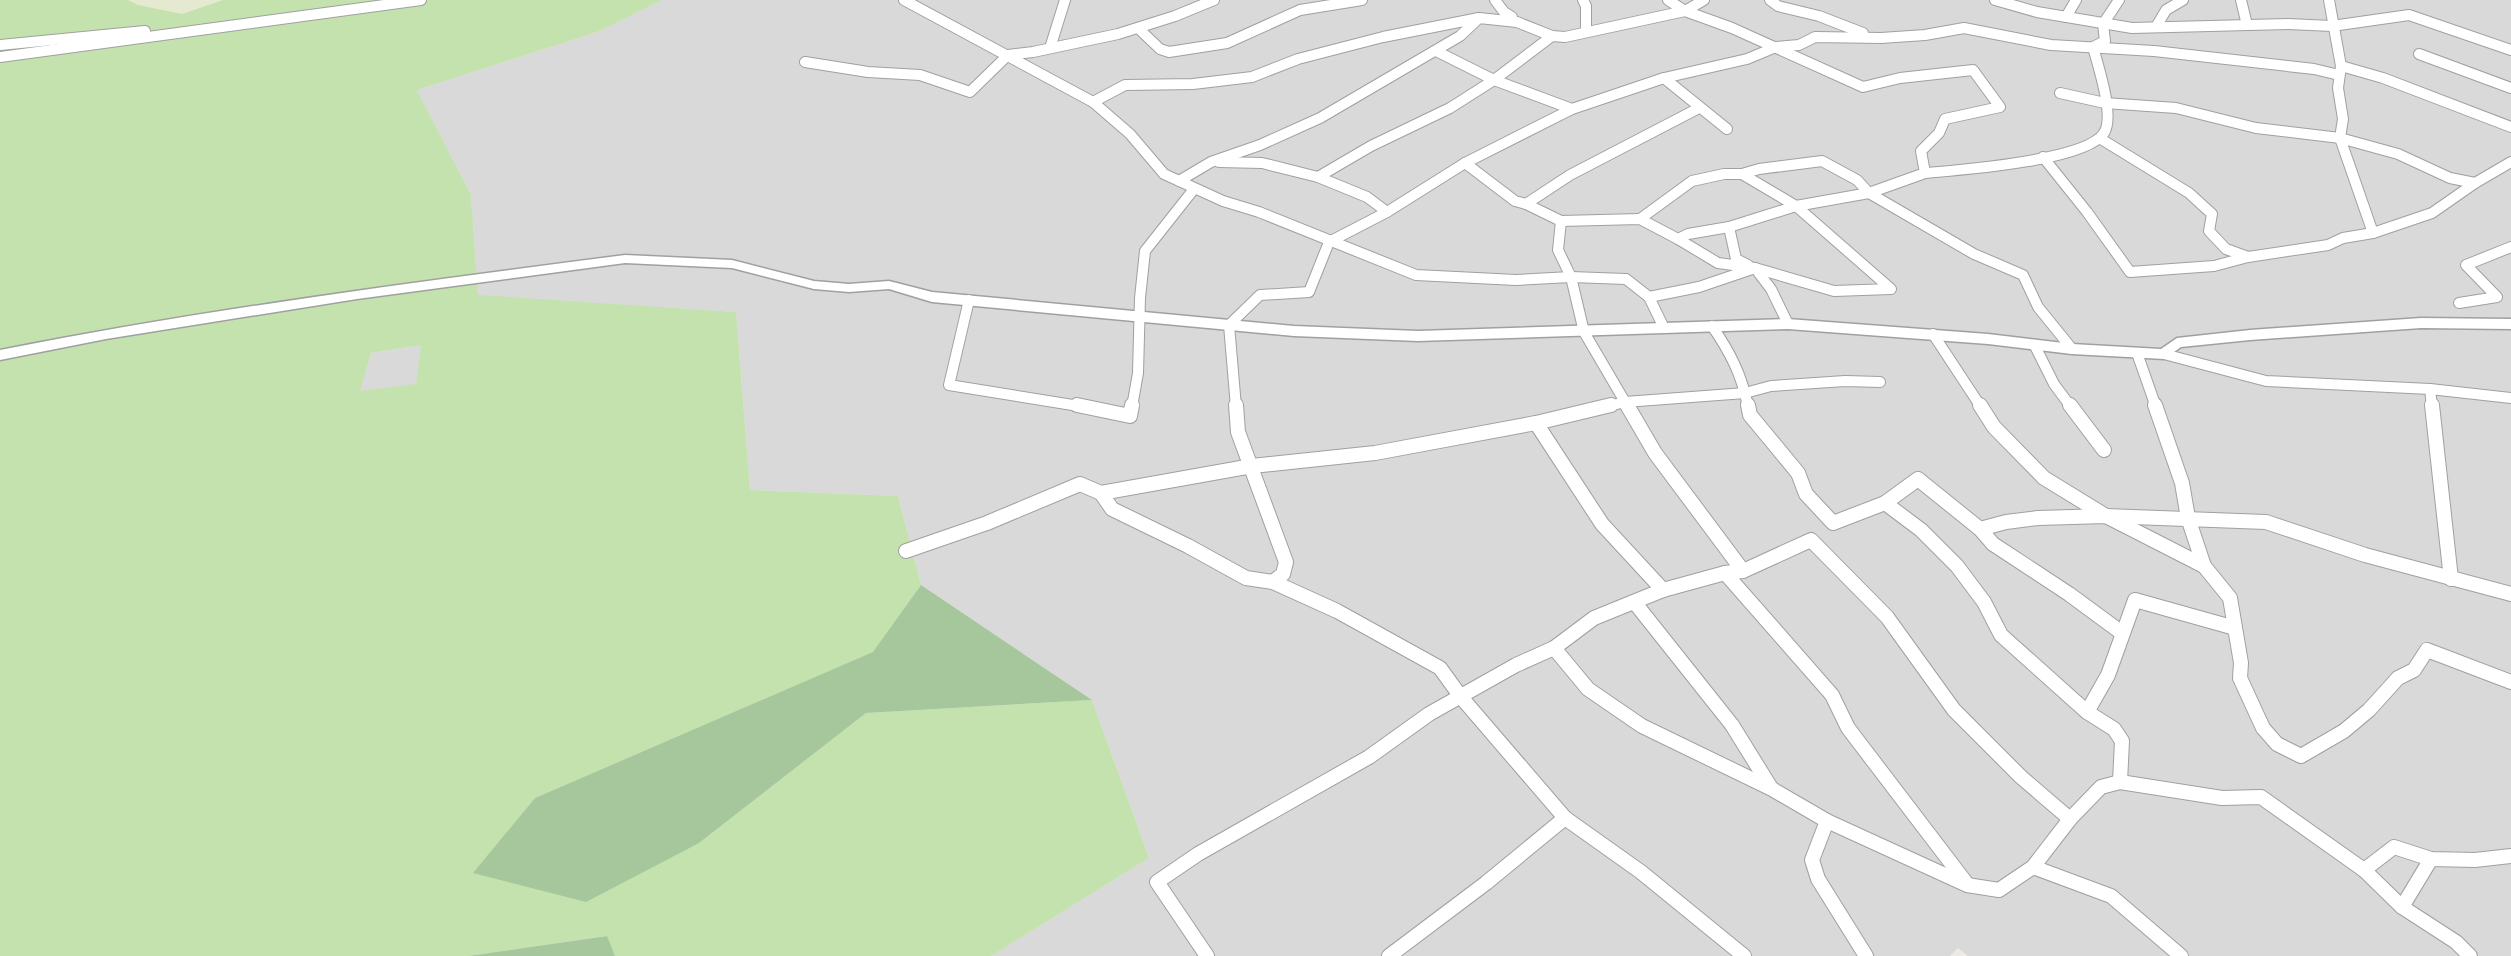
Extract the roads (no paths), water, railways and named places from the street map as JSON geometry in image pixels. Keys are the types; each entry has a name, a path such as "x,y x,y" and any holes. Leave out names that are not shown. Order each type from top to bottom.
{"street":[{"path":"0,57 421,0"},
{"path":"904,0 1094,102 1130,134 1164,174 1194,189 1259,212 1416,275 1516,280 1571,277 1626,279 1649,297 1664,328"},
{"path":"1050,48 1065,0"},
{"path":"805,62 868,72 920,75 970,92 1008,55 1028,55 1139,29 1214,0"},
{"path":"1139,29 1160,49 1169,52 1227,43 1300,10 1362,0"},
{"path":"1495,0 1504,12 1521,22 1552,36 1565,37 1685,11 1704,0"},
{"path":"1583,0 1586,6 1586,32"},
{"path":"1668,0 1685,11 1724,24 1863,87 1900,78 1973,70 2000,107 1945,119 1939,132 1921,151 1925,172"},
{"path":"1770,0 1779,6 1819,16 1829,22 1881,38"},
{"path":"1995,0 2066,17 2132,28 2247,25 2331,26 2409,15 2511,50"},
{"path":"2066,17 2076,0"},
{"path":"2093,47 2105,41 2103,24 2119,0"},
{"path":"2156,27 2166,10 2183,0"},
{"path":"2241,0 2247,25"},
{"path":"2329,0 2331,26 2340,71 2338,88 2343,119 2340,138 2373,233"},
{"path":"1094,102 1125,85 1193,84 1252,77 1298,59 1383,37 1479,18 1499,17 1521,22"},
{"path":"1179,181 1211,162 1260,145 1320,118 1460,36 1479,18"},
{"path":"2271,26 2275,36"},
{"path":"1229,325 1260,295 1309,292 1329,242 1387,212 1465,163 1572,109 1664,78 1747,58 1776,47 1799,45 1815,37 1881,38 1925,35 1964,28 2051,45 2340,71 2383,78 2511,127"},
{"path":"0,45 129,31 182,32"},
{"path":"1318,177 1371,146 1450,108 1494,80 1552,36"},
{"path":"1678,239 1688,234 1729,227 1796,206 1869,193 1925,172 1983,168 2084,148 2101,140 2105,132 2105,103 2093,47"},
{"path":"1436,51 1494,80 1572,109"},
{"path":"2419,54 2511,88"},
{"path":"1664,78 1727,129"},
{"path":"2060,93 2105,103 2176,108 2256,128 2340,138 2398,154 2450,178 2475,183"},
{"path":"1526,204 1570,175 1699,108"},
{"path":"2101,140 2189,193 2212,214 2209,231 2226,249 2247,257"},
{"path":"2043,157 2087,212 2130,273 2214,266 2247,257 2328,245 2343,238 2373,233 2432,213 2475,183 2511,162"},
{"path":"1640,219 1692,181 1724,174 1742,174 1759,169 1822,161 1857,180 1869,193 1974,254 2023,275 2038,307 2072,349"},
{"path":"1211,162 1262,163 1318,177 1367,198 1387,212"},
{"path":"1465,163 1515,201 1561,221 1640,219 1718,263 1755,268 1771,289 1788,324"},
{"path":"1729,227 1736,260 1755,268 1834,291 1891,289 1796,206 1742,174"},
{"path":"969,300 949,385 1025,398 1074,403 1130,416 1138,373 1139,316 1145,251 1194,189"},
{"path":"1561,221 1558,250 1571,277 1584,332 1655,453 1743,572"},
{"path":"2459,303 2497,297 2466,265 2511,247"},
{"path":"0,356 106,334 357,294 625,259 732,264 814,285 849,288 889,285 932,297 1294,331 1418,336 1788,324 1933,334 2072,349 2164,354 2266,381 2430,389 2511,398"},
{"path":"1649,297 1699,286 1755,268"},
{"path":"2164,354 2177,343 2250,335 2421,323 2511,324"},
{"path":"1229,325 1238,432 1286,562 1283,574 1273,582"},
{"path":"1712,326 1731,354 1743,380 1750,415 1798,473 1806,494 1833,523 1885,503 1918,479 1980,529 1993,544 2069,594 2122,633"},
{"path":"1933,334 1995,427 2043,478 2106,516 2204,566"},
{"path":"2035,346 2054,384 2104,450"},
{"path":"2137,353 2182,483 2188,518 2204,566 2230,598 2241,663 2240,678 2263,728 2277,744 2301,756 2343,731 2368,710 2398,678 2414,670 2427,650 2511,682"},
{"path":"906,551 987,523 1080,484 1101,493 1252,466 1375,453 1536,423 1625,402 1745,393 1771,386 1845,381 1880,382"},
{"path":"2430,389 2451,579"},
{"path":"1536,423 1602,524 1663,590"},
{"path":"1101,493 1112,510 1188,546 1246,578 1273,582 1337,611 1440,668 1461,697 1566,818 1641,872 1744,956"},
{"path":"1885,503 1921,530 1957,566 1984,602 2001,635 2087,712 2114,729 2122,741 2120,782"},
{"path":"1980,529 2006,522 2038,518 2106,516 2266,522 2365,555 2511,594"},
{"path":"1207,956 1157,882 1198,854 1369,757 1429,714 1516,665 1554,648 1594,618 1663,590 1725,573 1743,572 1811,540 1887,617 1954,710 2021,777 2070,819"},
{"path":"1725,573 1832,695 1848,728 1967,885"},
{"path":"2087,712 2108,675 2134,600 2235,628"},
{"path":"1635,603 1732,725 1772,789"},
{"path":"1554,648 1588,689 1642,726 1772,789 1827,821 1967,885 1999,890 2033,867 2070,819 2101,788 2120,782 2222,798 2261,796 2364,870 2402,906 2456,942 2470,956"},
{"path":"1389,956 1486,883 1566,818"},
{"path":"1827,821 1812,860 1818,879 1866,956"},
{"path":"2364,870 2394,847 2431,859 2475,860 2511,856"},
{"path":"2402,906 2431,859"},
{"path":"2033,867 2111,896 2181,956"}]}
